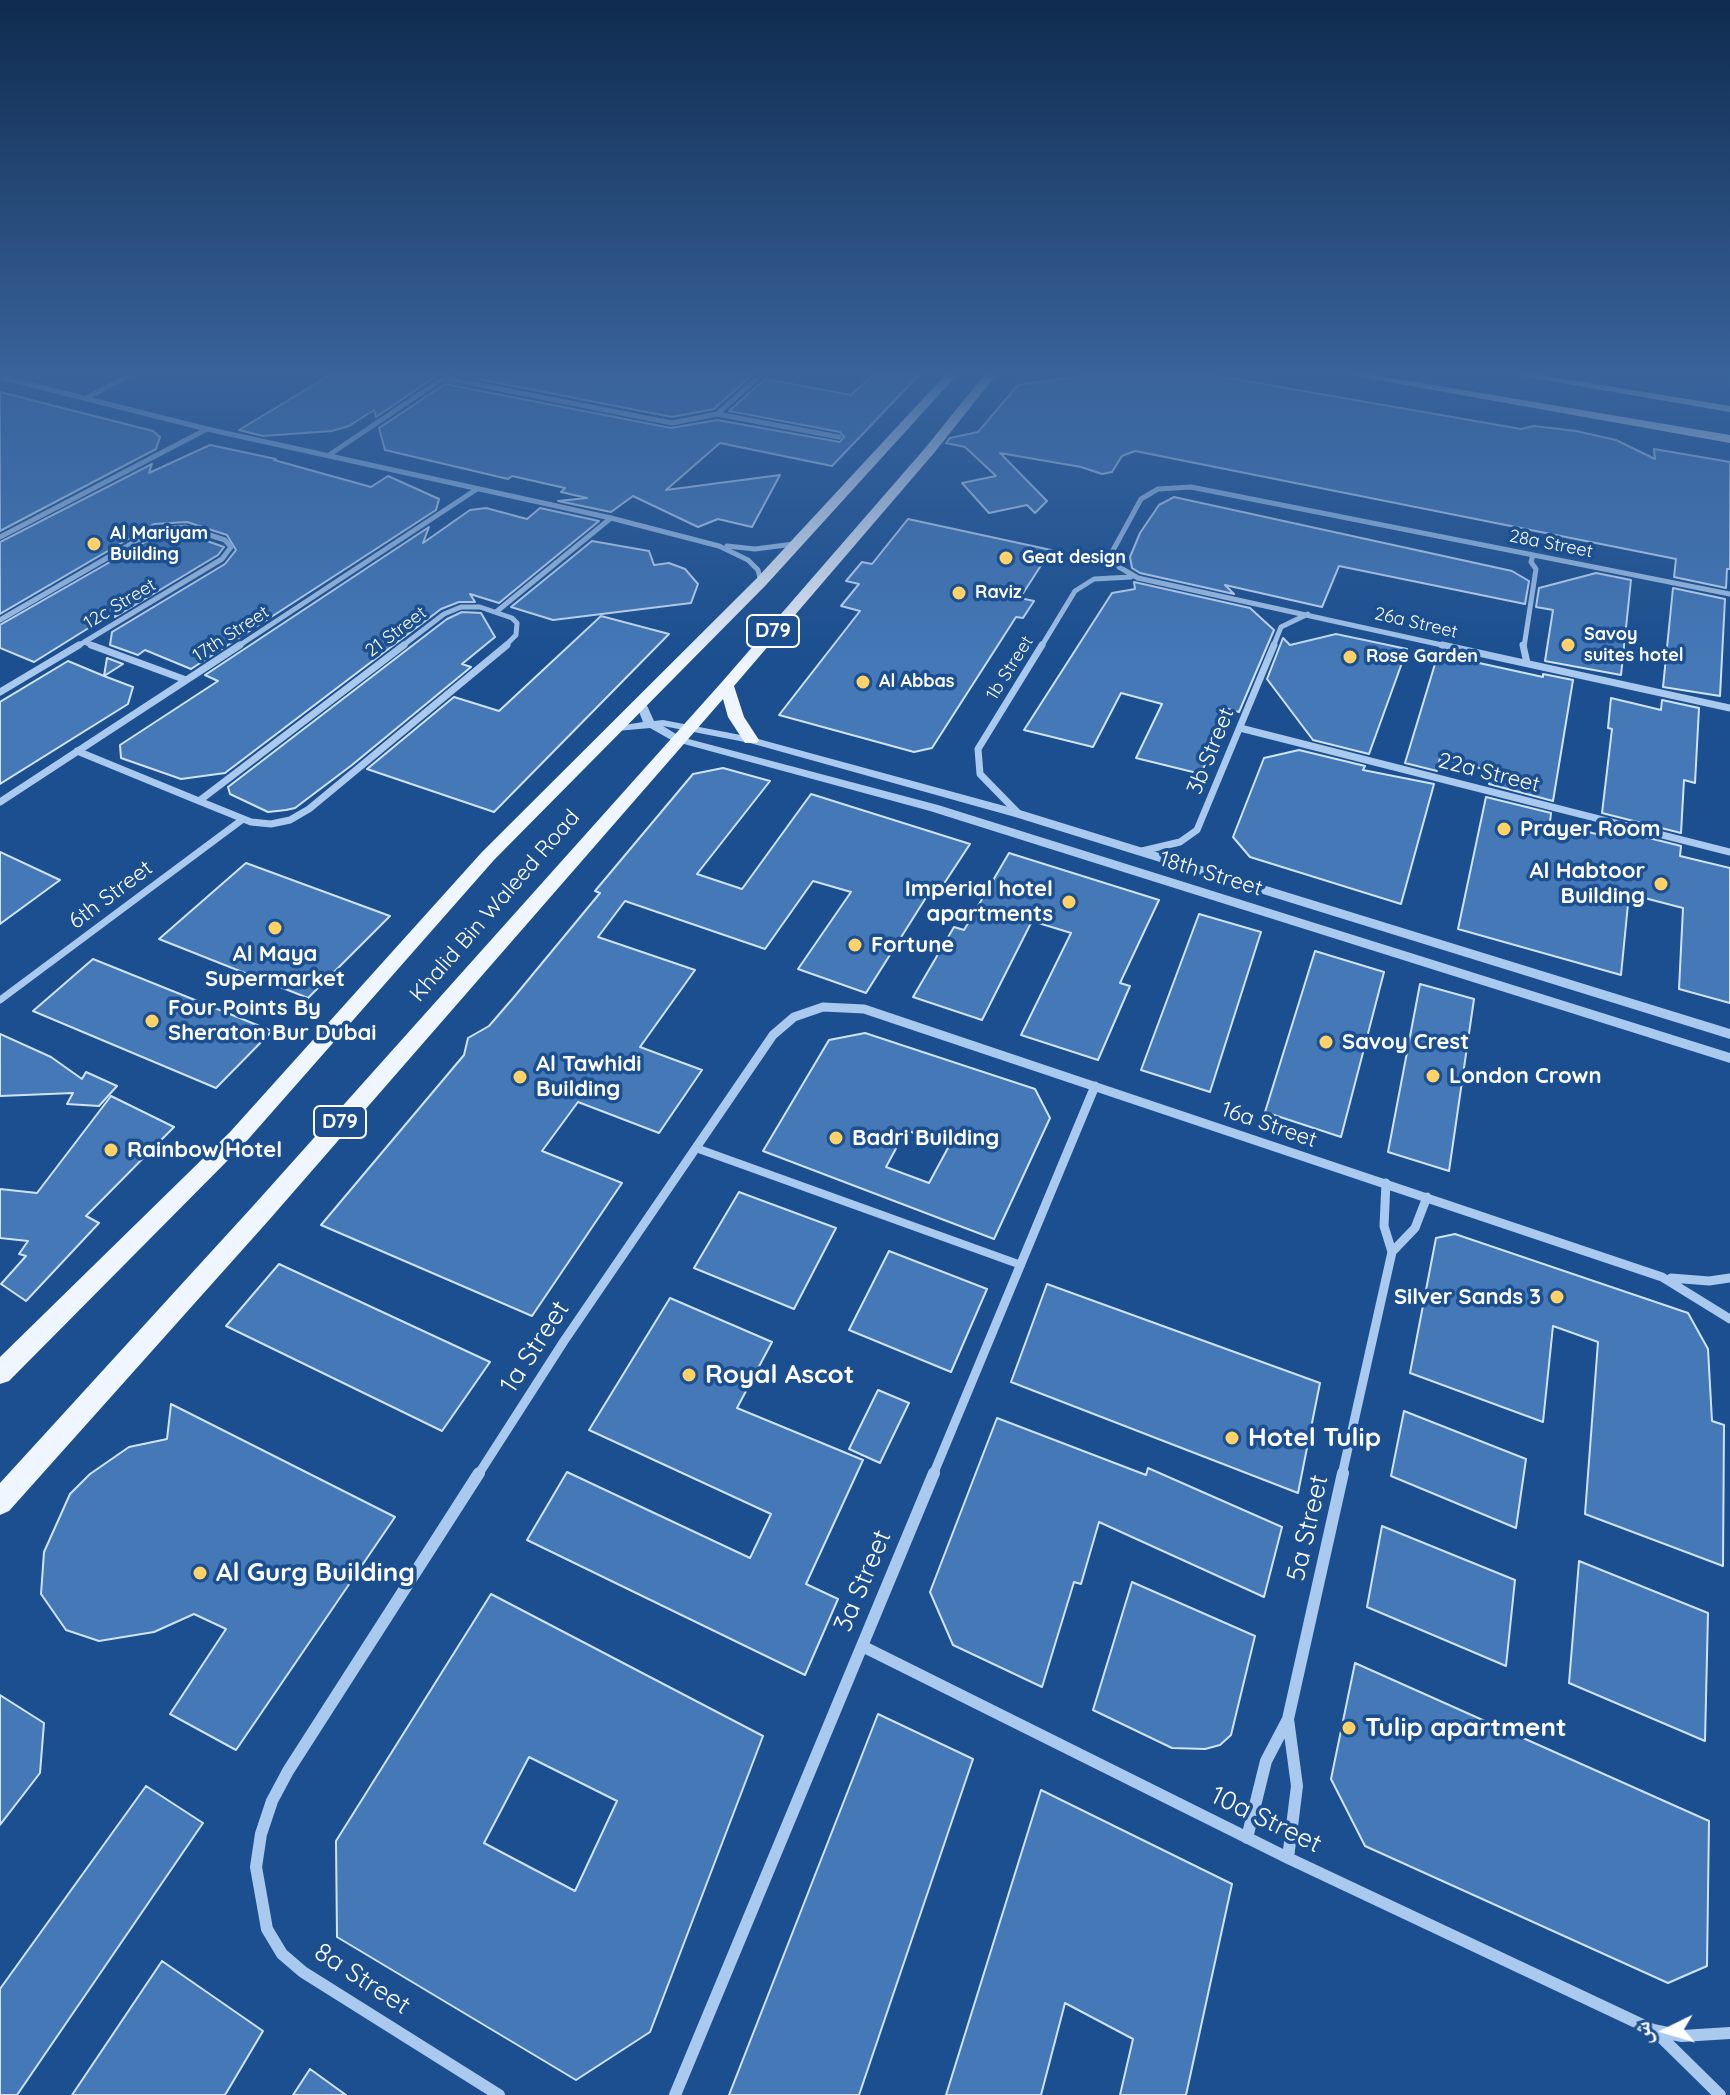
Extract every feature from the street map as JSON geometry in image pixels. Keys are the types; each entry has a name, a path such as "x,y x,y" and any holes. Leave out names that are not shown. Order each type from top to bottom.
{"main road":[{"name":"Khalid Bin Waleed Road","path":"0,1373 237,1138 488,856 610,730 761,582 860,473"},
{"name":"Khalid Bin Waleed Road","path":"0,1502 261,1213 910,473"},
{"path":"726,686 736,717 751,740"}],"street":[{"path":"0,537 123,473"},
{"path":"409,473 611,518 719,546 755,549 794,544"},
{"name":"28a Street","path":"1138,578 1113,561 1112,547 1141,499 1158,489 1179,487 1730,594"},
{"name":"17th Street","path":"0,802 478,488"},
{"path":"77,751 243,819 271,824 290,820 309,809 510,642 516,635 517,623 496,612 611,518"},
{"name":"12c Street","path":"0,620 157,529 185,527 229,543 230,551 222,559 0,692"},
{"path":"719,546 748,560 758,570 761,582"},
{"path":"1533,555 1531,562 1536,569"},
{"path":"1527,663 1523,645 1536,569 1548,558"},
{"name":"26a Street","path":"1138,578 1514,654 1527,663 1730,708"},
{"name":"1b Street","path":"1019,814 980,774 976,757 983,739 1075,591 1094,579 1138,578"},
{"name":"21 Street","path":"199,801 444,614 471,606 496,612"},
{"path":"1272,606 1281,627 1309,614"},
{"name":"3b Street","path":"1140,851 1169,846 1197,830 1281,627"},
{"name":"12c Street","path":"84,642 186,680"},
{"path":"1514,654 1523,645"},
{"path":"640,701 649,723"},
{"path":"649,723 683,732"},
{"path":"610,730 649,723 683,732"},
{"name":"22a Street","path":"1240,728 1730,852"},
{"name":"18th Street","path":"683,732 751,740 1019,814 1730,1034"},
{"name":"18th Street","path":"683,732 1730,1058"},
{"name":"6th Street","path":"0,1000 243,819"},
{"name":"1a Street","path":"288,1771 564,1341 783,1025 823,1007 864,1009"},
{"name":"16a Street","path":"864,1009 1662,1277 1730,1319"},
{"name":"3a Street","path":"675,2095 1095,1086"},
{"path":"696,1148 1021,1265"},
{"name":"5a Street","path":"1247,1838 1266,1761 1288,1719 1392,1252 1384,1226 1386,1183"},
{"name":"5a Street","path":"1392,1252 1415,1228 1427,1197"},
{"name":"16a Street","path":"1662,1277 1709,1281 1730,1278"},
{"name":"10a Street","path":"862,1646 1288,1858 1653,2030 1682,2036 1730,2033"},
{"name":"5a Street","path":"1288,1719 1297,1786 1288,1858"},
{"name":"8a Street","path":"288,1771 272,1801 256,1867 259,1899 267,1929 282,1954 303,1972 499,2095"},
{"name":"10a Street","path":"1653,2030 1720,2095"}],"building":[{"path":"0,473 111,473 0,531"},
{"path":"135,473 320,473 371,487 388,476 439,499 436,510 191,669 145,650 138,655 110,645 112,632 225,564 236,550 227,535 187,522 154,524 0,614 0,542"},
{"path":"482,473 686,473 666,490 780,475 752,527 718,519 698,527 633,496 611,512 558,501 587,498 561,492 565,488 512,476 508,479"},
{"path":"993,473 1019,473 1047,501 1035,513 1027,505 989,513 962,483 996,476"},
{"path":"1244,473 1730,473 1730,569 1727,569 1726,588 1674,577 1676,559"},
{"path":"1174,497 1512,571 1529,581 1525,604 1339,566 1322,607 1225,585 1234,594 1140,573 1132,568 1130,557 1140,533 1159,505"},
{"path":"486,508 527,519 540,508 599,521 499,603 470,594 475,602 459,602 441,609 225,773 181,779 121,758 120,745 218,681 205,675 429,527 423,543 470,510"},
{"path":"908,519 1051,550 1020,598 1034,601 1023,618 1016,617 932,748 914,752 779,715 860,611 841,606 859,584 846,581 862,562 872,564"},
{"path":"184,533 224,547 218,555 115,617 116,611 34,662 0,648 0,625 159,534"},
{"path":"592,541 649,551 654,565 669,563 685,569 698,584 691,603 553,620 511,607"},
{"path":"1596,573 1631,580 1621,675 1545,661 1553,610 1536,607 1539,588"},
{"path":"1134,582 1250,608 1274,630 1239,712 1228,709 1201,774 1136,758 1162,704 1121,693 1093,747 1024,730 1112,593 1135,589"},
{"path":"1673,588 1725,599 1720,696 1663,687"},
{"path":"462,612 481,613 495,637 462,664 471,667 352,765 295,808 268,812 230,794 228,787 447,619"},
{"path":"601,616 669,634 494,812 367,769 454,697 499,711"},
{"path":"1336,634 1407,649 1369,754 1313,740 1267,679 1283,638 1290,645"},
{"path":"1438,654 1543,677 1543,674 1573,680 1553,801 1489,784 1491,771 1440,758 1437,771 1405,763"},
{"path":"107,658 123,664 104,676"},
{"path":"68,661 133,687 128,704 0,784 0,702"},
{"path":"1611,698 1661,710 1662,700 1699,708 1695,783 1684,780 1681,833 1602,813 1612,729 1608,728"},
{"path":"1299,750 1365,766 1363,770 1434,784 1401,904 1250,857 1233,837 1264,758"},
{"path":"723,768 770,781 697,874 742,889 811,794 970,844 934,899 927,896 866,993 798,969 851,892 813,881 765,949 625,901 598,937 695,970 640,1047 702,1070 659,1133 578,1102 542,1151 622,1183 532,1316 321,1225 464,1055 468,1038 489,1026 514,997 600,893 595,891 693,774"},
{"name":"Al Habtoor Building","path":"1486,797 1551,813 1550,822 1600,835 1601,826 1681,846 1680,856 1730,868 1730,1003 1679,989 1683,908 1629,894 1621,975 1458,929"},
{"path":"0,852 60,880 0,924"},
{"path":"1009,853 1159,900 1120,983 1130,986 1098,1060 1021,1035 1071,933 1032,921 982,1020 913,997 954,927 964,930"},
{"name":"Al Maya Supermarket","path":"246,863 390,916 308,998 159,939"},
{"path":"1199,914 1261,932 1210,1092 1141,1070"},
{"name":"Savoy Crest","path":"1315,951 1384,972 1341,1137 1265,1112"},
{"name":"Four Points By Sheraton Bur Dubai","path":"93,959 272,1031 216,1088 33,1011"},
{"name":"London Crown","path":"1420,984 1474,999 1449,1171 1388,1152"},
{"name":"Badri Building","path":"865,1033 1035,1089 1050,1118 994,1239 763,1151 829,1040","holes":["906,1130 949,1146 929,1183 886,1167"]},
{"path":"0,1034 51,1057 82,1079 86,1072 117,1086 99,1106 67,1104 73,1093 0,1096"},
{"path":"111,1096 174,1127 86,1216 99,1223 26,1301 1,1284 26,1256 19,1254 28,1241 0,1238 0,1189 37,1193"},
{"path":"739,1192 836,1228 794,1309 694,1268"},
{"path":"1455,1234 1688,1313 1708,1349 1712,1421 1724,1425 1723,1566 1585,1514 1598,1342 1553,1326 1543,1422 1410,1373 1436,1238"},
{"path":"889,1251 987,1289 951,1372 849,1330"},
{"path":"279,1264 490,1362 442,1431 226,1326"},
{"name":"Hotel Tulip","path":"1047,1284 1320,1383 1298,1493 1011,1382"},
{"path":"670,1298 772,1342 737,1408 863,1460 806,1584 838,1599 805,1675 527,1540 567,1472 750,1558 771,1514 589,1430"},
{"path":"878,1390 909,1403 880,1463 849,1449"},
{"name":"Al Gurg Building","path":"171,1404 395,1517 236,1750 170,1714 226,1629 194,1614 154,1632 99,1641 66,1630 41,1594 44,1552 70,1494 90,1474 129,1447 167,1439"},
{"path":"1404,1411 1526,1459 1516,1528 1391,1476"},
{"path":"997,1418 1146,1475 1148,1468 1282,1527 1264,1597 1099,1522 1081,1584 1074,1582 1042,1687 953,1645 930,1592"},
{"path":"1382,1526 1515,1580 1506,1666 1367,1607"},
{"path":"1579,1561 1708,1613 1705,1741 1569,1683"},
{"path":"1132,1582 1255,1636 1231,1735 1220,1745 1205,1749 1172,1748 1093,1710"},
{"path":"491,1594 763,1736 650,2032 576,2080 337,1937 336,1841","holes":["529,1757 617,1801 575,1891 484,1843"]},
{"path":"1355,1663 1709,1821 1707,1966 1668,1983 1365,1846 1331,1779"},
{"path":"0,1695 44,1723 40,1773 0,1825"},
{"path":"878,1714 973,1759 859,2095 729,2095"},
{"path":"146,1786 203,1823 17,2095 0,2095 0,1989"},
{"path":"1041,1790 1232,1884 1186,2095 1120,2095 1133,2039 1065,2003 1041,2095 946,2095"},
{"path":"162,1961 263,2031 225,2095 72,2095"},
{"path":"310,2069 346,2095 293,2095"}],"place":[{"name":"Al Mariyam Building","path":"94,544"},
{"name":"Geat design","path":"1006,558"},
{"name":"Raviz","path":"959,593"},
{"name":"Savoy suites hotel","path":"1568,645"},
{"name":"Rose Garden","path":"1350,657"},
{"name":"Al Abbas","path":"863,682"},
{"name":"Prayer Room","path":"1504,829"},
{"name":"Al Habtoor Building","path":"1661,884"},
{"name":"Imperial hotel apartments","path":"1069,902"},
{"name":"Al Maya Supermarket","path":"275,928"},
{"name":"Fortune","path":"855,945"},
{"name":"Four Points By Sheraton Bur Dubai","path":"152,1021"},
{"name":"Savoy Crest","path":"1326,1042"},
{"name":"London Crown","path":"1433,1076"},
{"name":"Al Tawhidi Building","path":"520,1077"},
{"name":"Badri Building","path":"836,1138"},
{"name":"Rainbow Hotel","path":"111,1150"},
{"name":"Silver Sands 3","path":"1557,1297"},
{"name":"Royal Ascot","path":"689,1375"},
{"name":"Hotel Tulip","path":"1232,1438"},
{"name":"Al Gurg Building","path":"200,1573"},
{"name":"Tulip apartment","path":"1349,1728"}]}
